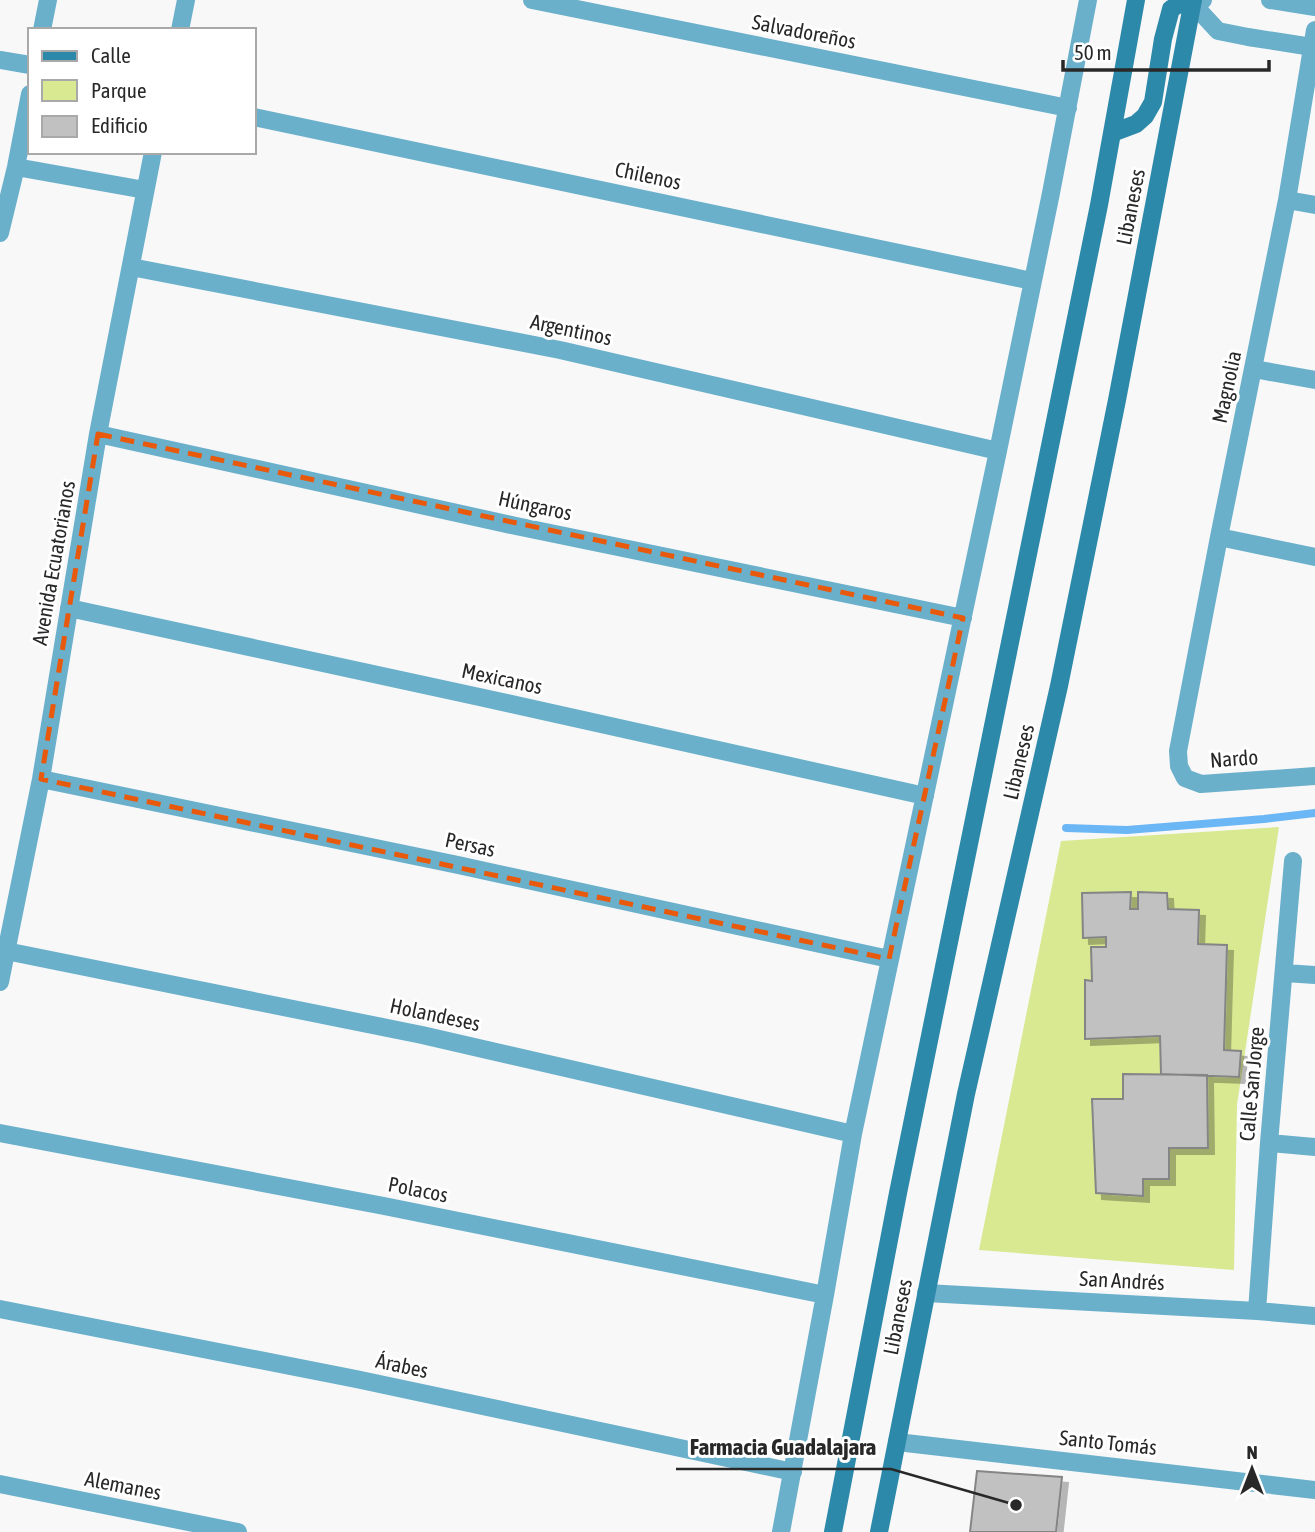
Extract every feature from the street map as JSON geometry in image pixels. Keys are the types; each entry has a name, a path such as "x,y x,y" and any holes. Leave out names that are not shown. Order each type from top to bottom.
{"main road":[{"name":"Libaneses","path":"833,1532 898,1193 1112,133 1136,0"},
{"name":"Libaneses","path":"879,1532 965,1094 1059,687 1194,1"},
{"path":"1112,133 1136,124 1145,116 1153,102 1163,39 1171,9 1194,1"}],"street":[{"path":"42,28 48,0"},
{"path":"180,28 186,0"},
{"name":"Salvadoreños","path":"533,0 1068,108"},
{"path":"781,1532 853,1134 998,451 1088,0"},
{"path":"1270,0 1315,7"},
{"path":"1194,1 1218,30 1248,37 1314,41"},
{"name":"Magnolia","path":"1178,751 1287,200 1314,41"},
{"path":"0,60 28,65"},
{"path":"0,233 28,104"},
{"name":"Chilenos","path":"256,117 1032,281"},
{"name":"Avenida Ecuatorianos","path":"0,982 41,779 99,435 153,154"},
{"path":"16,167 145,190"},
{"path":"1287,200 1315,205"},
{"name":"Argentinos","path":"131,267 560,350 998,451"},
{"path":"1254,369 1315,380"},
{"name":"Húngaros","path":"99,435 503,523 963,618"},
{"path":"1219,537 1315,557"},
{"name":"Mexicanos","path":"69,608 925,796"},
{"name":"Nardo","path":"1178,751 1179,766 1185,778 1201,784 1315,776"},
{"name":"Persas","path":"41,779 458,865 889,959"},
{"name":"Calle San Jorge","path":"1257,1311 1293,861"},
{"name":"Holandeses","path":"6,951 422,1035 853,1134"},
{"path":"1285,973 1315,975"},
{"name":"Polacos","path":"0,1133 398,1209 825,1295"},
{"path":"1269,1143 1315,1147"},
{"name":"San Andrés","path":"926,1293 1315,1316"},
{"name":"Árabes","path":"0,1309 356,1379 793,1472"},
{"name":"Santo Tomás","path":"897,1442 1315,1490"},
{"name":"Alemanes","path":"0,1484 238,1532"}],"highlighted area":[{"path":"98,434 963,618 889,959 41,779"}],"green space":[{"path":"1279,827 1237,1105 1234,1270 979,1250 1061,841"}],"building":[{"path":"1131,892 1130,909 1138,909 1138,892 1167,893 1168,909 1199,910 1198,944 1227,945 1224,1050 1241,1051 1239,1077 1161,1074 1160,1036 1085,1039 1085,980 1092,981 1091,947 1106,947 1106,937 1083,938 1082,893"},
{"path":"1123,1074 1207,1075 1208,1148 1169,1148 1169,1179 1143,1179 1143,1196 1096,1193 1092,1099 1123,1099"},
{"path":"977,1471 1062,1477 1056,1532 970,1532"}],"waterway":[{"path":"1066,828 1127,830 1315,813"}],"place":[{"name":"Farmacia Guadalajara","path":"1016,1505"}]}
